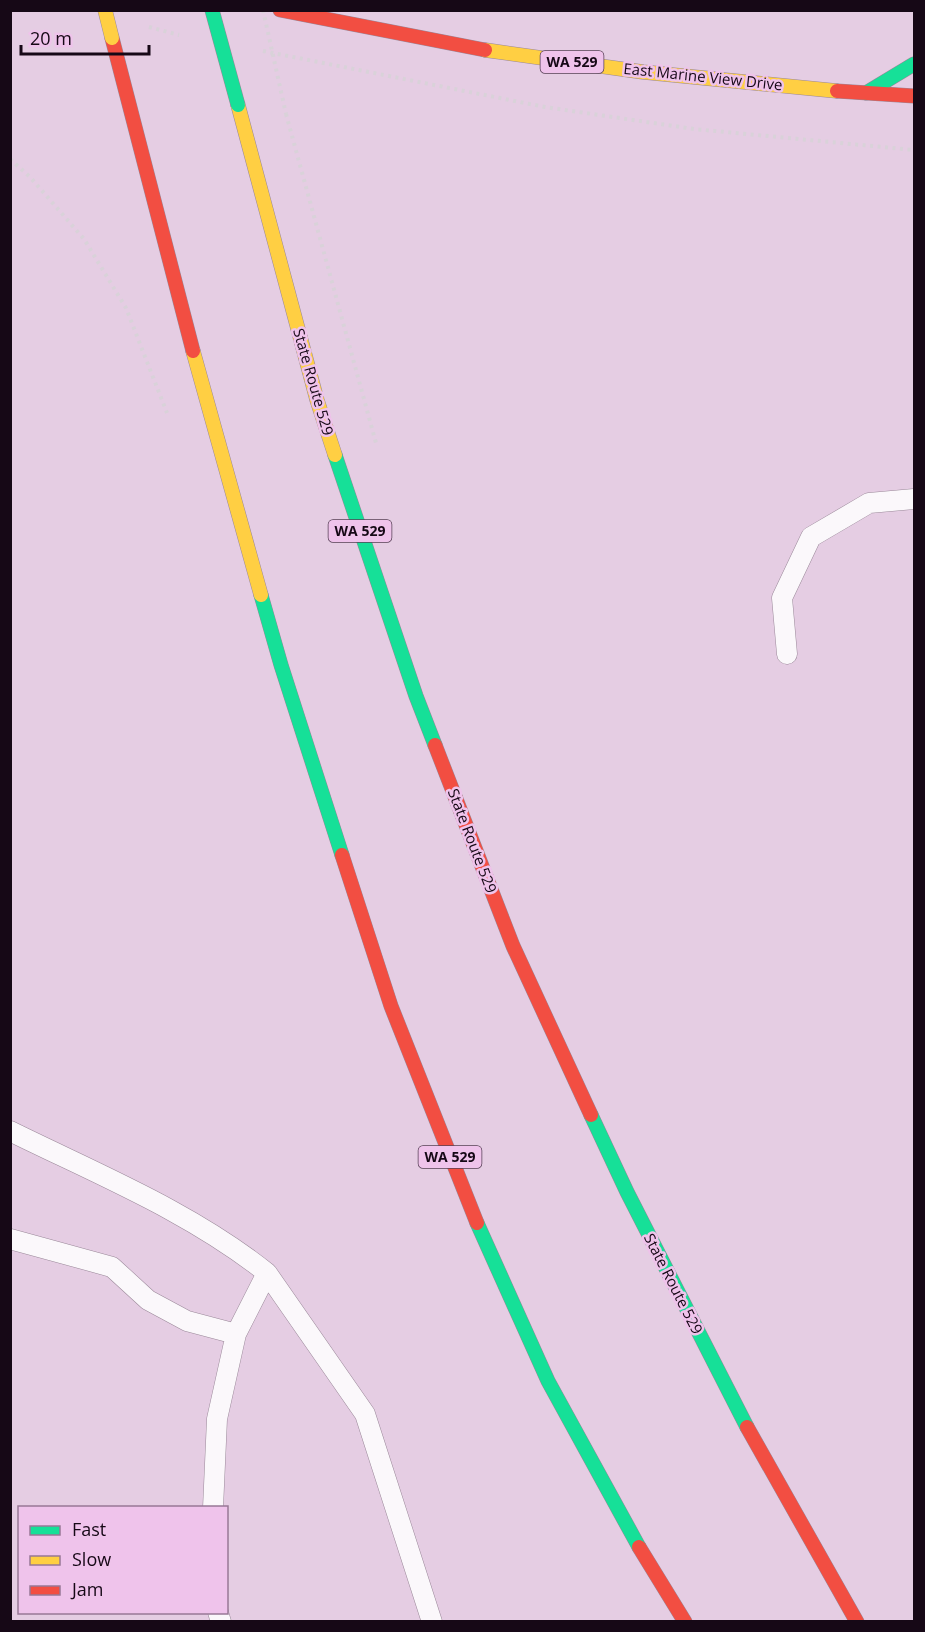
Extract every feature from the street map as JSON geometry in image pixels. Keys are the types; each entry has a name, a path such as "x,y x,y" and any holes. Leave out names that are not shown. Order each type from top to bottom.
{"main road":[{"name":"WA 529","path":"105,10 213,426 281,665 391,1006 469,1205 548,1381 632,1535 685,1622"},
{"name":"State Route 529","path":"212,10 317,400 416,696 513,946 627,1192 742,1419 857,1622"},
{"name":"East Marine View Drive","path":"280,10 479,49 602,66 741,82 915,96"},
{"path":"866,93 915,64"}],"lane":[{"path":"787,654 782,598 811,537 869,503 915,499"},
{"path":"10,1131 184,1217 236,1248 267,1273 365,1414 432,1622"},
{"path":"10,1239 112,1267 148,1300 187,1321 236,1334"},
{"path":"213,1506 217,1419 236,1334 267,1273"}],"path":[{"path":"263,10 286,114 376,446"},
{"path":"10,159 30,177 84,239 126,308 169,418"}],"traffic: fast":[{"path":"212,10 238,105"},
{"path":"866,93 914,64"},
{"path":"335,455 416,696 435,745"},
{"path":"261,595 342,855"},
{"path":"591,1115 627,1192 747,1427"},
{"path":"477,1223 548,1381 639,1547"}],"traffic: slow":[{"path":"105,10 112,38"},
{"path":"485,50 643,72 837,91"},
{"path":"238,105 317,400 335,455"},
{"path":"193,351 261,595"}],"traffic: jam":[{"path":"280,10 485,50"},
{"path":"112,38 193,351"},
{"path":"837,91 914,96"},
{"path":"435,745 513,946 591,1115"},
{"path":"342,855 391,1006 477,1223"},
{"path":"747,1427 857,1622"},
{"path":"639,1547 685,1622"}]}
